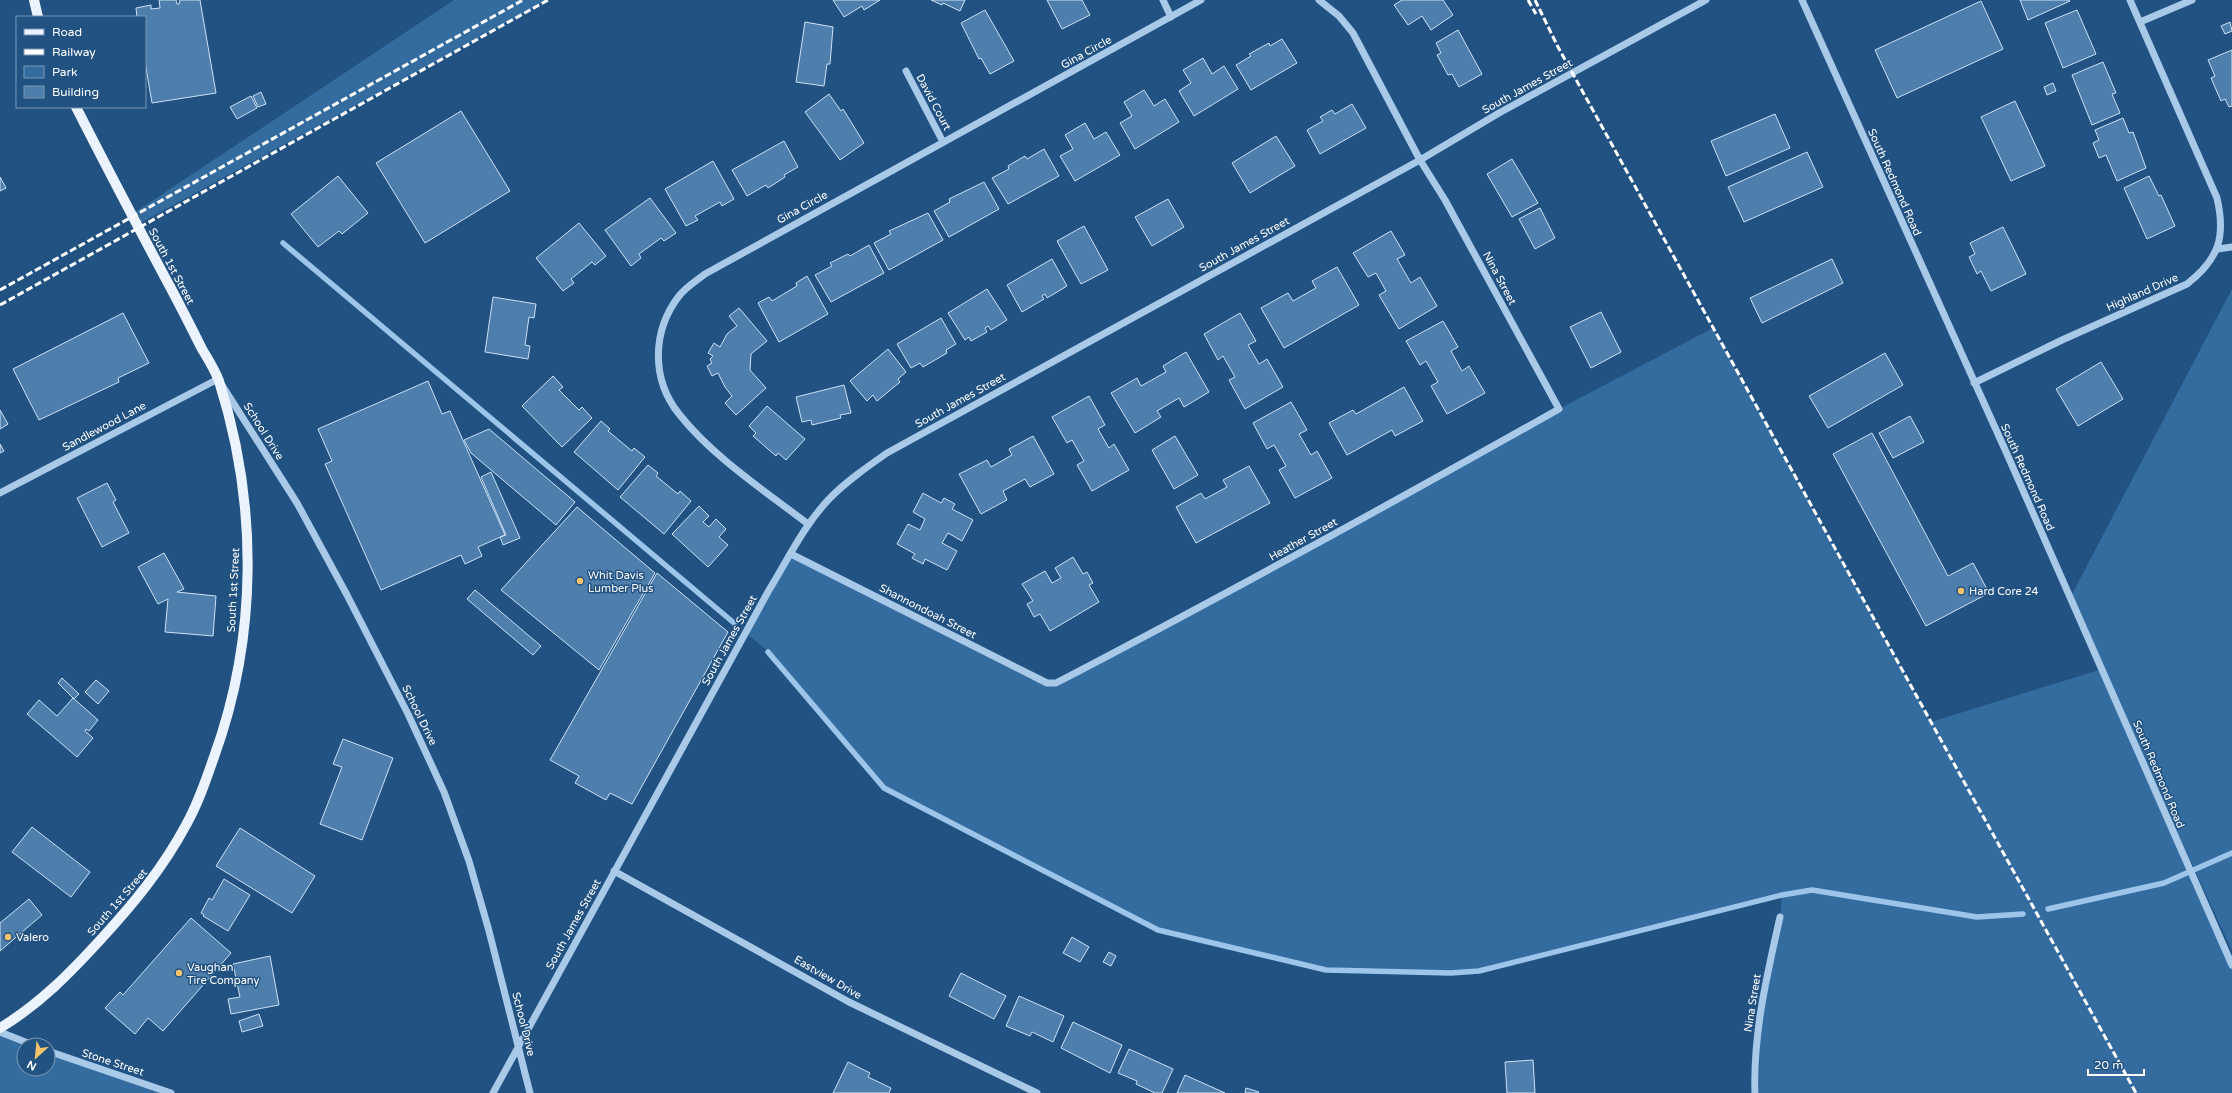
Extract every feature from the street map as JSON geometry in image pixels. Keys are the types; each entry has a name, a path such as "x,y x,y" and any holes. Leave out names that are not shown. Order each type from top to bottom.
{"main road":[{"path":"34,0 38,16"},
{"name":"South 1st Street","path":"0,1028 46,996 132,906 152,880 188,822 203,790 222,735 240,659 246,624 249,568 241,480 232,429 218,379 77,108"}],"street":[{"path":"1163,0 1172,17"},
{"name":"Gina Circle","path":"808,524 724,460 679,414 666,393 659,372 657,350 659,336 666,316 679,296 704,274 1201,0"},
{"path":"1319,0 1340,16 1353,33 1420,160"},
{"name":"South James Street","path":"493,1093 518,1045 791,554 808,524 830,498 856,475 887,453 1420,160 1499,113 1706,0"},
{"name":"South Redmond Road","path":"1802,0 1974,383 2232,965"},
{"name":"Highland Drive","path":"1974,383 2062,340 2187,284 2201,273 2218,249 2221,230 2217,198 2156,63 2130,0"},
{"path":"2140,22 2192,0"},
{"name":"David Court","path":"906,71 943,142"},
{"name":"Nina Street","path":"1420,160 1445,200 1559,409"},
{"path":"2218,249 2232,247"},
{"name":"Sandlewood Lane","path":"0,493 218,379"},
{"name":"School Drive","path":"218,379 297,503 347,595 408,714 444,792 469,861 489,931 530,1093"},
{"name":"Heather Street","path":"1056,683 1379,510 1559,409"},
{"name":"Shannondoah Street","path":"791,554 1047,683 1056,683"},
{"name":"Eastview Drive","path":"614,872 849,1002 1036,1093"},
{"name":"Nina Street","path":"1755,1093 1754,1067 1760,1013 1780,917"},
{"path":"0,1032 16,1038"},
{"name":"Stone Street","path":"56,1054 171,1093"}],"green space":[{"path":"454,0 548,0 137,225 131,215"},
{"path":"2232,289 2232,951 2070,598"},
{"path":"1713,328 1931,722 2102,669 2232,961 2232,1093 1759,1093 1760,1013 1780,917 1782,895 1479,971 1451,973 1326,970 1158,930 884,788 770,653 745,632 791,554 1047,683 1056,683 1559,409"},
{"path":"0,1032 16,1041 16,1077 56,1077 56,1054 171,1093 0,1093"}],"building":[{"path":"159,0 176,0 177,4 179,4 180,0 200,0 216,93 152,103 146,68 146,16 137,16 136,8 151,5 151,9 160,8"},
{"path":"833,0 880,0 864,10 862,6 844,17"},
{"path":"931,0 965,0 960,11 943,3 942,5"},
{"path":"1047,0 1082,0 1090,15 1062,29"},
{"path":"1402,0 1443,0 1453,15 1431,30 1422,16 1408,25 1394,5"},
{"path":"2020,0 2069,0 2070,1 2028,20"},
{"path":"1981,1 2003,49 1897,98 1875,50"},
{"path":"985,10 1014,61 990,74 981,58 979,59 961,23"},
{"path":"2077,10 2096,54 2063,68 2045,23"},
{"path":"805,22 833,27 830,64 827,64 824,86 796,82"},
{"path":"2230,22 2232,31 2225,34 2221,26"},
{"path":"1458,30 1482,74 1459,87 1452,74 1448,75 1437,55 1441,53 1436,43"},
{"path":"1282,39 1297,63 1251,90 1236,65 1251,56 1249,54 1269,43 1270,46"},
{"path":"2232,50 2232,106 2229,107 2225,99 2221,101 2211,78 2215,76 2208,60"},
{"path":"1203,58 1212,74 1224,66 1238,89 1194,116 1179,91 1191,83 1183,70"},
{"path":"2103,62 2116,93 2112,94 2120,113 2092,125 2072,75"},
{"path":"2053,83 2056,91 2047,95 2044,87"},
{"path":"1144,90 1154,106 1165,99 1179,122 1135,149 1120,123 1132,116 1124,102"},
{"path":"261,92 266,104 258,107 253,96"},
{"path":"829,94 841,111 843,109 864,143 840,160 805,112"},
{"path":"251,96 257,108 237,119 230,107"},
{"path":"2015,101 2045,166 2011,181 1981,117"},
{"path":"1352,104 1366,128 1320,154 1307,130 1323,121 1320,117 1332,110 1335,114"},
{"path":"461,111 510,191 425,243 376,163"},
{"path":"1775,114 1790,148 1726,176 1711,141"},
{"path":"2123,118 2129,133 2133,132 2146,168 2117,181 2106,155 2099,158 2093,143 2099,140 2095,130"},
{"path":"1085,123 1094,139 1106,132 1120,155 1075,181 1060,156 1073,149 1065,135"},
{"path":"1276,136 1295,166 1250,193 1232,163"},
{"path":"784,141 798,167 784,175 785,177 768,188 766,185 747,196 732,170"},
{"path":"1044,149 1059,176 1008,204 992,178 1009,169 1008,166 1025,156 1027,159"},
{"path":"1807,152 1823,187 1744,222 1728,187"},
{"path":"1512,159 1538,203 1512,217 1487,174"},
{"path":"713,161 734,199 722,206 720,202 695,216 698,220 686,226 665,189"},
{"path":"338,176 368,213 342,234 339,231 318,247 291,214"},
{"path":"2149,176 2159,196 2161,195 2175,226 2147,239 2124,188"},
{"path":"0,177 6,188 0,191"},
{"path":"984,182 999,209 949,237 934,211 950,202 949,199"},
{"path":"650,198 676,233 664,241 661,238 639,254 641,258 631,266 605,230"},
{"path":"1168,199 1184,227 1152,246 1135,217"},
{"path":"1540,208 1555,238 1535,249 1519,219"},
{"path":"928,213 943,240 889,270 874,243 891,234 889,231"},
{"path":"579,223 606,256 595,265 592,262 571,279 574,283 563,291 536,258"},
{"path":"1084,226 1108,270 1081,284 1057,241"},
{"path":"2003,227 2026,274 1991,291 1981,271 1977,274 1969,257 1975,254 1970,243"},
{"path":"1391,231 1405,255 1397,259 1411,283 1420,277 1437,306 1399,329 1379,295 1386,291 1376,273 1368,277 1353,253"},
{"path":"869,245 884,273 831,302 815,275 832,266 830,263 848,254 850,256"},
{"path":"1052,259 1067,286 1047,298 1045,294 1042,296 1044,299 1022,312 1007,285"},
{"path":"1832,259 1843,283 1762,323 1750,298"},
{"path":"1337,267 1359,305 1284,348 1261,308 1288,293 1293,301 1316,288 1312,281"},
{"path":"807,276 828,314 779,342 758,303 769,297 772,301 797,286 796,283"},
{"path":"987,289 1007,320 991,330 988,326 985,328 987,332 971,341 969,337 965,340 948,313"},
{"path":"493,297 536,304 534,318 529,317 525,345 530,346 528,359 485,352"},
{"path":"739,308 767,341 751,354 750,370 766,388 736,415 725,403 732,396 725,387 718,373 712,376 707,366 712,363 710,359 713,356 708,353 714,343 720,347 727,334 737,326 729,316"},
{"path":"1601,312 1621,352 1591,368 1570,327"},
{"path":"123,313 149,363 118,378 119,382 39,420 13,369"},
{"path":"1240,313 1256,341 1248,345 1259,364 1267,359 1283,387 1245,409 1229,380 1235,377 1223,356 1218,360 1204,334"},
{"path":"941,318 956,344 946,350 947,353 923,367 920,363 911,368 897,344"},
{"path":"1443,321 1458,347 1451,351 1462,371 1469,366 1485,393 1447,414 1431,386 1438,382 1426,361 1420,365 1406,341"},
{"path":"888,349 906,372 898,379 900,382 877,401 873,395 867,401 850,381"},
{"path":"1186,352 1209,392 1184,407 1179,398 1157,411 1161,417 1135,433 1111,393 1137,378 1141,386 1166,372 1163,366"},
{"path":"1885,353 1903,385 1828,428 1809,396"},
{"path":"2101,362 2123,399 2078,426 2056,389"},
{"path":"553,376 563,387 559,390 579,410 582,407 592,418 562,447 522,406"},
{"path":"428,381 442,414 450,411 505,535 478,547 482,556 465,564 461,555 381,590 325,464 332,461 318,429"},
{"path":"844,385 851,413 840,415 841,418 812,425 811,420 802,422 796,397"},
{"path":"1404,387 1423,421 1395,436 1392,430 1347,455 1329,423 1353,410 1356,414"},
{"path":"1089,396 1105,425 1098,429 1109,448 1114,444 1129,470 1092,491 1077,465 1084,461 1072,440 1067,443 1052,417"},
{"path":"1291,402 1307,430 1299,434 1311,455 1317,451 1332,478 1295,498 1279,470 1286,466 1274,445 1267,449 1253,423"},
{"path":"767,406 805,439 786,460 778,453 776,456 753,436 756,433 749,426"},
{"path":"0,410 8,424 0,429"},
{"path":"1910,416 1924,442 1893,458 1879,433"},
{"path":"601,421 610,429 608,431 632,451 634,448 645,457 618,490 574,452"},
{"path":"489,429 575,502 556,525 471,453 464,440"},
{"path":"1872,433 1948,576 1973,563 1989,593 1926,626 1833,454"},
{"path":"1033,436 1054,474 1030,487 1025,479 1003,491 1007,500 981,514 959,474 987,460 991,467 1012,455 1009,449"},
{"path":"1175,436 1198,475 1174,489 1152,450"},
{"path":"0,444 4,451 0,453"},
{"path":"648,465 658,473 656,476 678,494 680,491 691,501 664,534 620,497"},
{"path":"1249,466 1270,503 1196,543 1176,507 1201,493 1205,499 1227,487 1223,480"},
{"path":"491,472 520,538 503,545 500,537 506,535 481,477"},
{"path":"107,483 116,500 113,502 129,533 102,547 77,498"},
{"path":"923,493 941,503 944,498 955,504 952,509 973,520 962,541 948,533 942,543 957,551 947,570 925,559 923,564 912,558 915,554 897,544 908,524 920,530 925,519 913,512"},
{"path":"699,506 709,516 703,522 709,527 716,519 726,529 719,537 728,545 708,567 672,534"},
{"name":"Whit Davis Lumber Plus","path":"577,507 655,573 599,670 501,590"},
{"path":"164,553 184,589 177,592 216,596 213,636 165,632 168,599 158,604 138,567"},
{"path":"1073,557 1083,574 1087,572 1093,583 1089,585 1099,602 1050,631 1040,614 1034,617 1027,604 1033,601 1022,584 1045,571 1052,583 1061,578 1055,568"},
{"path":"657,573 728,632 632,804 610,793 606,800 575,783 579,776 550,760"},
{"path":"475,590 541,646 533,655 467,599"},
{"path":"62,678 79,694 74,699 58,683"},
{"path":"96,680 109,691 98,704 85,692"},
{"path":"73,698 98,720 89,731 86,729 85,731 93,738 77,757 27,714 39,700 57,716"},
{"path":"343,739 393,758 362,840 320,824 342,767 333,764"},
{"path":"32,827 90,872 71,897 12,852"},
{"path":"240,828 315,876 292,913 216,866"},
{"path":"224,879 250,895 228,931 203,916 204,915 201,913 209,898 212,900"},
{"name":"Valero","path":"29,899 42,915 0,951 0,923"},
{"name":"Vaughan Tire Company","path":"191,918 231,953 163,1031 148,1018 135,1034 105,1008 120,992 123,995"},
{"path":"1072,937 1089,947 1080,962 1063,953"},
{"path":"1109,952 1116,956 1111,966 1103,962"},
{"path":"270,956 279,1005 231,1014 228,999 240,997 233,964"},
{"path":"961,973 1006,996 994,1019 949,996"},
{"path":"1019,996 1064,1016 1053,1042 1032,1032 1030,1036 1006,1026"},
{"path":"259,1014 263,1026 242,1032 239,1021"},
{"path":"1073,1022 1122,1045 1110,1073 1061,1048"},
{"path":"1129,1049 1173,1069 1162,1093 1155,1093 1136,1084 1137,1081 1118,1073"},
{"path":"1533,1060 1535,1093 1507,1093 1505,1062"},
{"path":"848,1062 870,1073 868,1077 891,1088 889,1093 833,1093"},
{"path":"1185,1075 1225,1093 1177,1093"},
{"path":"1246,1088 1259,1092 1245,1093"}],"waterway":[{"path":"283,243 734,623"},
{"path":"768,652 884,788 1158,930 1326,970 1451,973 1479,971 1782,895 1812,890 1977,917 2023,914"},
{"path":"2048,909 2164,883 2232,853"}],"railway":[{"path":"0,290 523,0"},
{"path":"0,305 548,0"},
{"path":"1528,0 1536,14"},
{"path":"1535,0 1558,47 2136,1093"}],"place":[{"name":"Whit Davis Lumber Plus","path":"580,581"},
{"name":"Hard Core 24","path":"1961,591"},
{"name":"Valero","path":"8,937"},
{"name":"Vaughan Tire Company","path":"179,973"}]}
